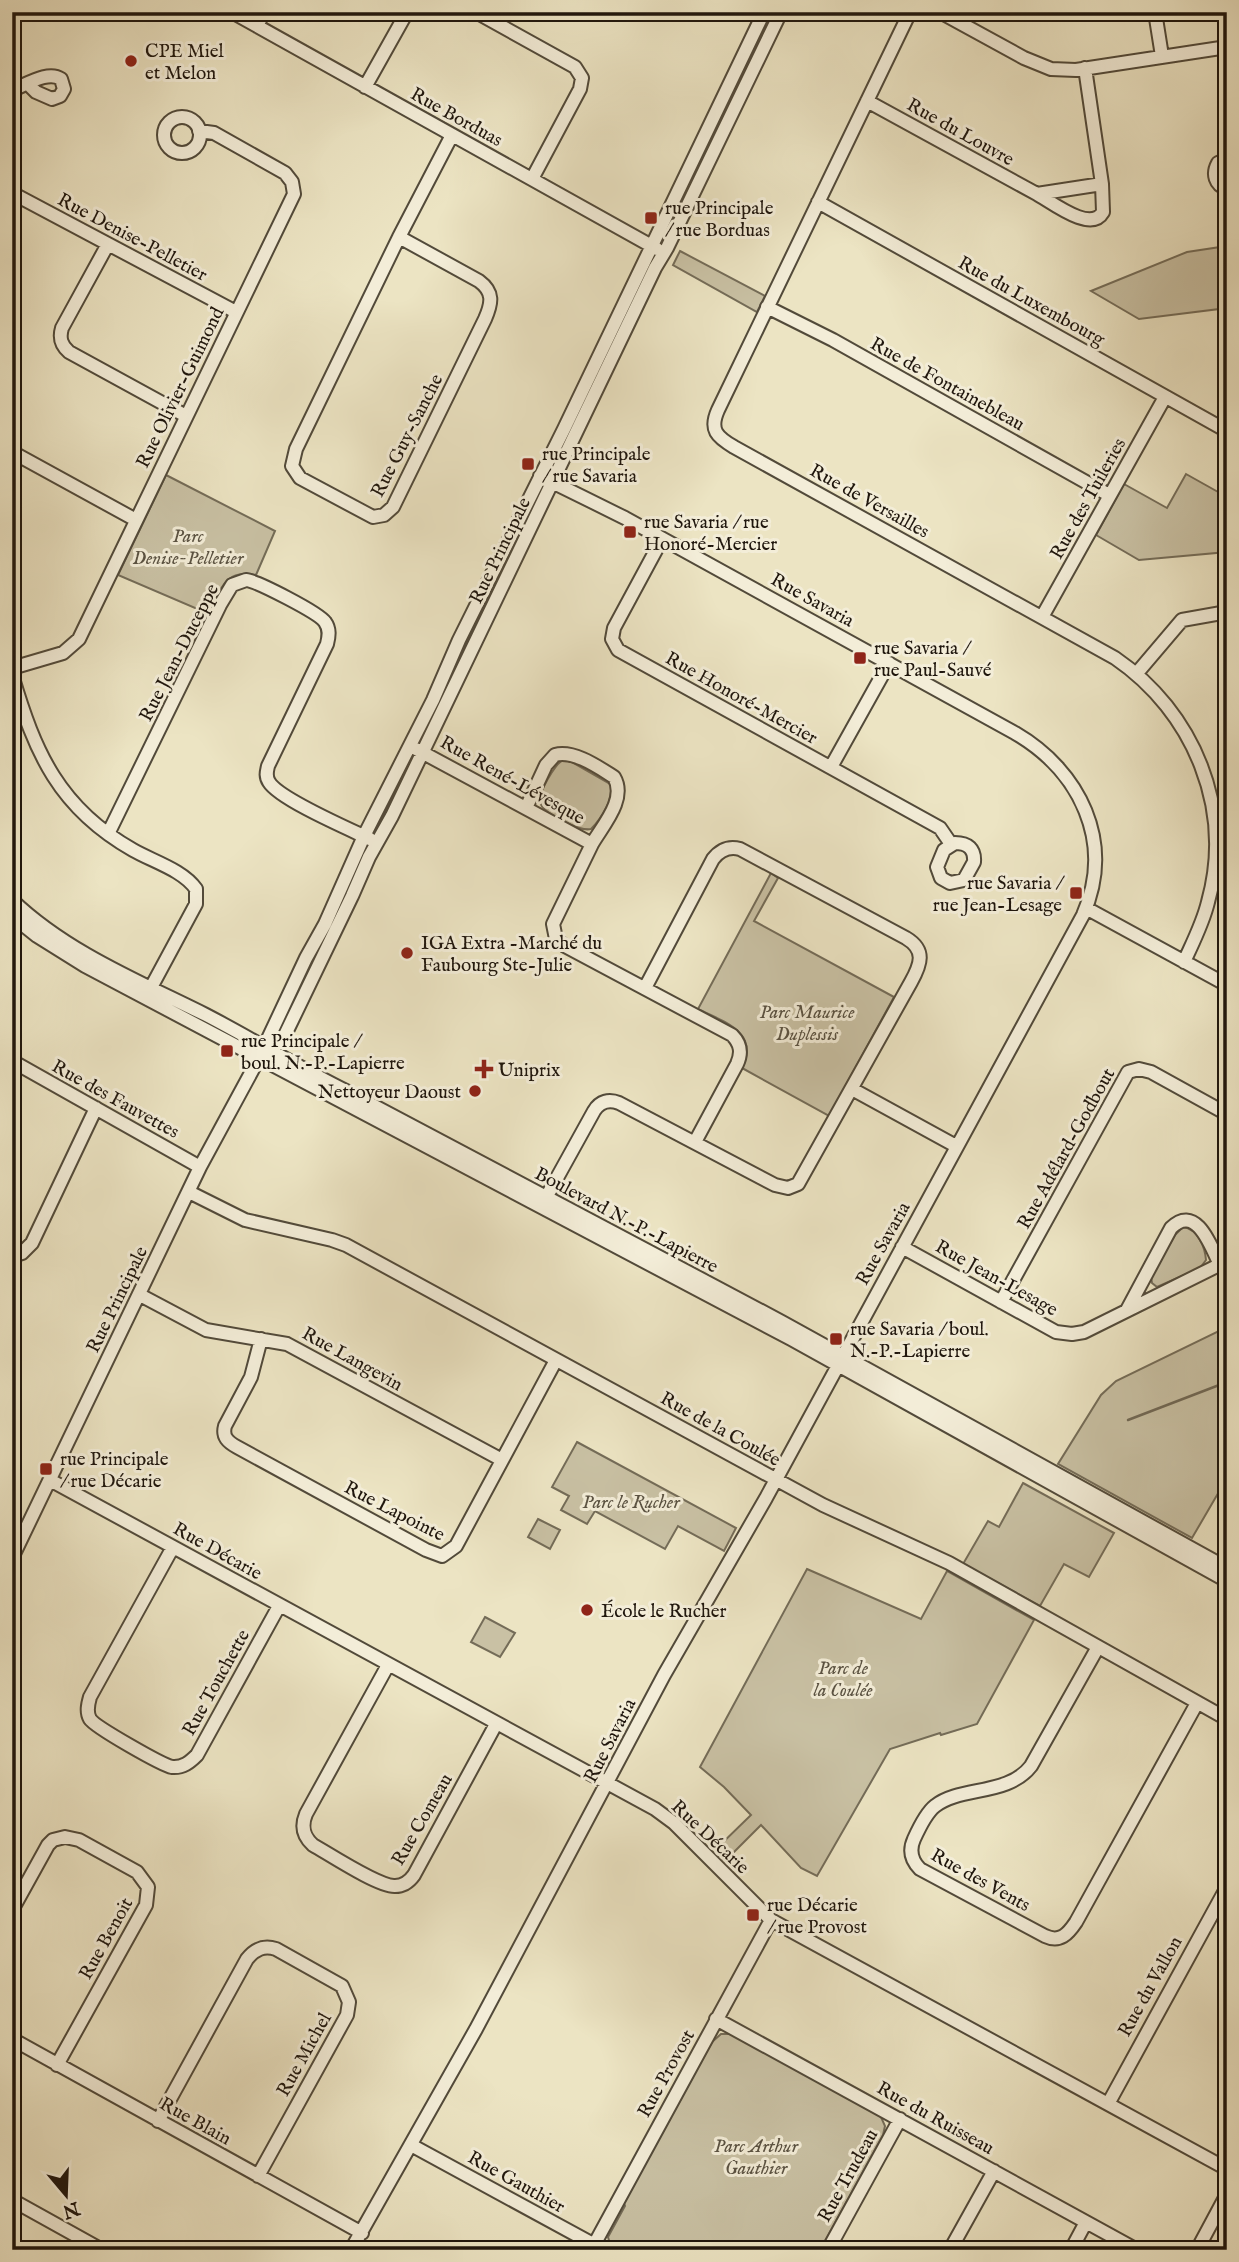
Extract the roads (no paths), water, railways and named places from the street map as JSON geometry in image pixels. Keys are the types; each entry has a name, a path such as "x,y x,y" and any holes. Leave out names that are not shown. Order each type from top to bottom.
{"street":[{"name":"Rue Borduas","path":"232,12 664,253"},
{"path":"257,26 264,12"},
{"path":"365,86 407,12"},
{"path":"476,12 575,68 582,78 580,89 531,178"},
{"name":"Rue Principale","path":"265,1052 284,1037 376,842 392,816 459,640 764,12"},
{"name":"Rue Principale","path":"13,1553 140,1296 200,1167 265,1052 363,836 416,749 553,483 781,12"},
{"name":"Rue de Versailles","path":"910,12 767,307 714,419 713,428 718,437 1115,658 1137,673 1163,700 1189,737 1203,769 1214,813 1216,858 1211,892 1184,962"},
{"path":"940,12 1035,64 1051,69 1086,68 1227,47"},
{"path":"1155,12 1162,56"},
{"name":"Rue du Louvre","path":"867,101 1089,221 1098,218 1103,212 1102,184 1086,68"},
{"path":"12,90 28,84"},
{"name":"Rue Olivier-Guimond","path":"12,668 64,653 75,645 292,201 294,189 291,179 285,173 214,133 199,131"},
{"name":"Rue Guy-Sanche","path":"399,237 483,283 490,291 491,302 393,507 384,515 373,517 302,479 294,471 292,462 399,237 452,135"},
{"path":"1227,159 1218,163 1214,173 1218,184 1227,189"},
{"path":"1037,194 1102,184"},
{"name":"Rue Denise-Pelletier","path":"12,193 236,312"},
{"name":"Rue du Luxembourg","path":"818,202 1227,431"},
{"path":"108,244 62,328 60,340 69,352 186,416"},
{"name":"Rue de Fontainebleau","path":"767,307 833,340 1110,495"},
{"name":"Rue des Tuileries","path":"1042,617 1165,397"},
{"path":"12,452 136,520"},
{"name":"Rue Savaria","path":"351,2250 607,1785 664,1675 776,1480 1086,908 1094,869 1089,822 1077,791 1057,763 1041,749 662,539 540,476"},
{"name":"Rue Honoré-Mercier","path":"662,539 615,625 612,637 615,646 621,652 940,828 951,844"},
{"name":"Rue Jean-Duceppe","path":"108,835 222,601 232,585 246,579 323,619 328,631 327,644 268,766 268,782 284,794 376,842"},
{"path":"1137,673 1182,620 1227,612"},
{"path":"831,767 889,663"},
{"path":"12,675 32,738 51,774 72,802 108,835 183,877 196,889 196,904 149,992"},
{"name":"Rue René-Lévesque","path":"416,749 592,844 555,918 553,933 565,946 732,1035 739,1045 737,1064 695,1142"},
{"path":"526,808 546,765 555,755 569,754 595,766 614,778 619,792 615,805 592,844"},
{"path":"544,1202 594,1111 605,1101 619,1103 775,1185 790,1188 797,1184 805,1175 916,972 920,960 919,951 906,938 740,849 727,849 716,854 645,988"},
{"name":"Boulevard N.-P.-Lapierre","path":"12,900 61,939 149,992"},
{"path":"1086,908 1227,985"},
{"name":"Boulevard N.-P.-Lapierre","path":"12,916 60,952 149,992 265,1052 1227,1568"},
{"name":"Rue des Fauvettes","path":"12,1061 200,1167"},
{"name":"Rue Adélard-Godbout","path":"1001,1302 1128,1072 1139,1069 1151,1072 1227,1114"},
{"path":"852,1089 956,1146"},
{"path":"12,1256 22,1253 32,1243 96,1108"},
{"name":"Rue de la Coulée","path":"189,1192 245,1220 338,1242 846,1517 948,1563 1227,1719"},
{"path":"1127,1310 1171,1228 1178,1222 1188,1220 1199,1225 1223,1263"},
{"name":"Rue Jean-Lesage","path":"902,1247 1056,1332 1067,1334 1084,1332 1223,1263"},
{"name":"Rue Langevin","path":"140,1296 206,1331 286,1344 502,1460"},
{"name":"Rue Lapointe","path":"261,1339 247,1387 225,1426 226,1439 435,1555 442,1556 456,1546 556,1360"},
{"name":"Boulevard N.-P.-Lapierre","path":"840,1360 1227,1581"},
{"name":"Rue Décarie","path":"50,1480 671,1820 771,1920 1227,2169"},
{"name":"Rue Touchette","path":"173,1547 90,1697 88,1710 95,1725 161,1762 186,1765 197,1755 279,1606"},
{"name":"Rue des Vents","path":"1097,1647 1031,1766 1023,1775 1010,1782 946,1800 932,1809 911,1846 912,1858 920,1869 1045,1936 1054,1939 1065,1936 1076,1922 1197,1703"},
{"name":"Rue Comeau","path":"388,1665 302,1825 313,1845 371,1877 394,1886 410,1880 496,1724"},
{"name":"Rue Benoit","path":"12,1910 48,1845 65,1836 79,1840 137,1872 148,1887 146,1905 57,2065"},
{"name":"Rue du Vallon","path":"1108,2104 1227,1887"},
{"name":"Rue Provost","path":"599,2247 716,2019 771,1920"},
{"name":"Rue Michel","path":"158,2120 247,1959 255,1950 266,1947 276,1949 337,1982 348,1996 347,2014 258,2176"},
{"name":"Rue du Ruisseau","path":"716,2019 1137,2250"},
{"name":"Rue Blain","path":"12,2039 362,2233"},
{"name":"Rue Trudeau","path":"828,2250 900,2119"},
{"name":"Rue Gauthier","path":"411,2145 599,2247"},
{"path":"950,2250 994,2171"},
{"path":"1197,2250 1227,2194"},
{"path":"12,2200 102,2250"},
{"path":"1071,2250 1086,2222"}],"waterway":[{"path":"1128,1420 1227,1382"}],"place":[{"name":"CPE Miel et Melon","path":"131,61"},
{"name":"rue Principale / rue Borduas","path":"651,218"},
{"name":"rue Principale / rue Savaria","path":"528,464"},
{"name":"rue Savaria / rue Honoré-Mercier","path":"630,532"},
{"name":"rue Savaria / rue Paul-Sauvé","path":"860,658"},
{"name":"rue Savaria / rue Jean-Lesage","path":"1076,893"},
{"name":"IGA Extra -Marché du Faubourg Ste-Julie","path":"407,953"},
{"name":"rue Principale / boul. N.-P.-Lapierre","path":"227,1051"},
{"name":"Uniprix","path":"484,1069"},
{"name":"Nettoyeur Daoust","path":"475,1091"},
{"name":"rue Savaria / boul. N.-P.-Lapierre","path":"836,1339"},
{"name":"rue Principale / rue Décarie","path":"46,1469"},
{"name":"École le Rucher","path":"587,1610"},
{"name":"rue Décarie / rue Provost","path":"753,1915"}],"park label":[{"name":"Parc Denise-Pelletier","path":"188,546"},
{"name":"Parc Maurice Duplessis","path":"807,1022"},
{"name":"Parc le Rucher","path":"631,1501"},
{"name":"Parc de la Coulée","path":"843,1678"},
{"name":"Parc Arthur Gauthier","path":"756,2156"}]}
